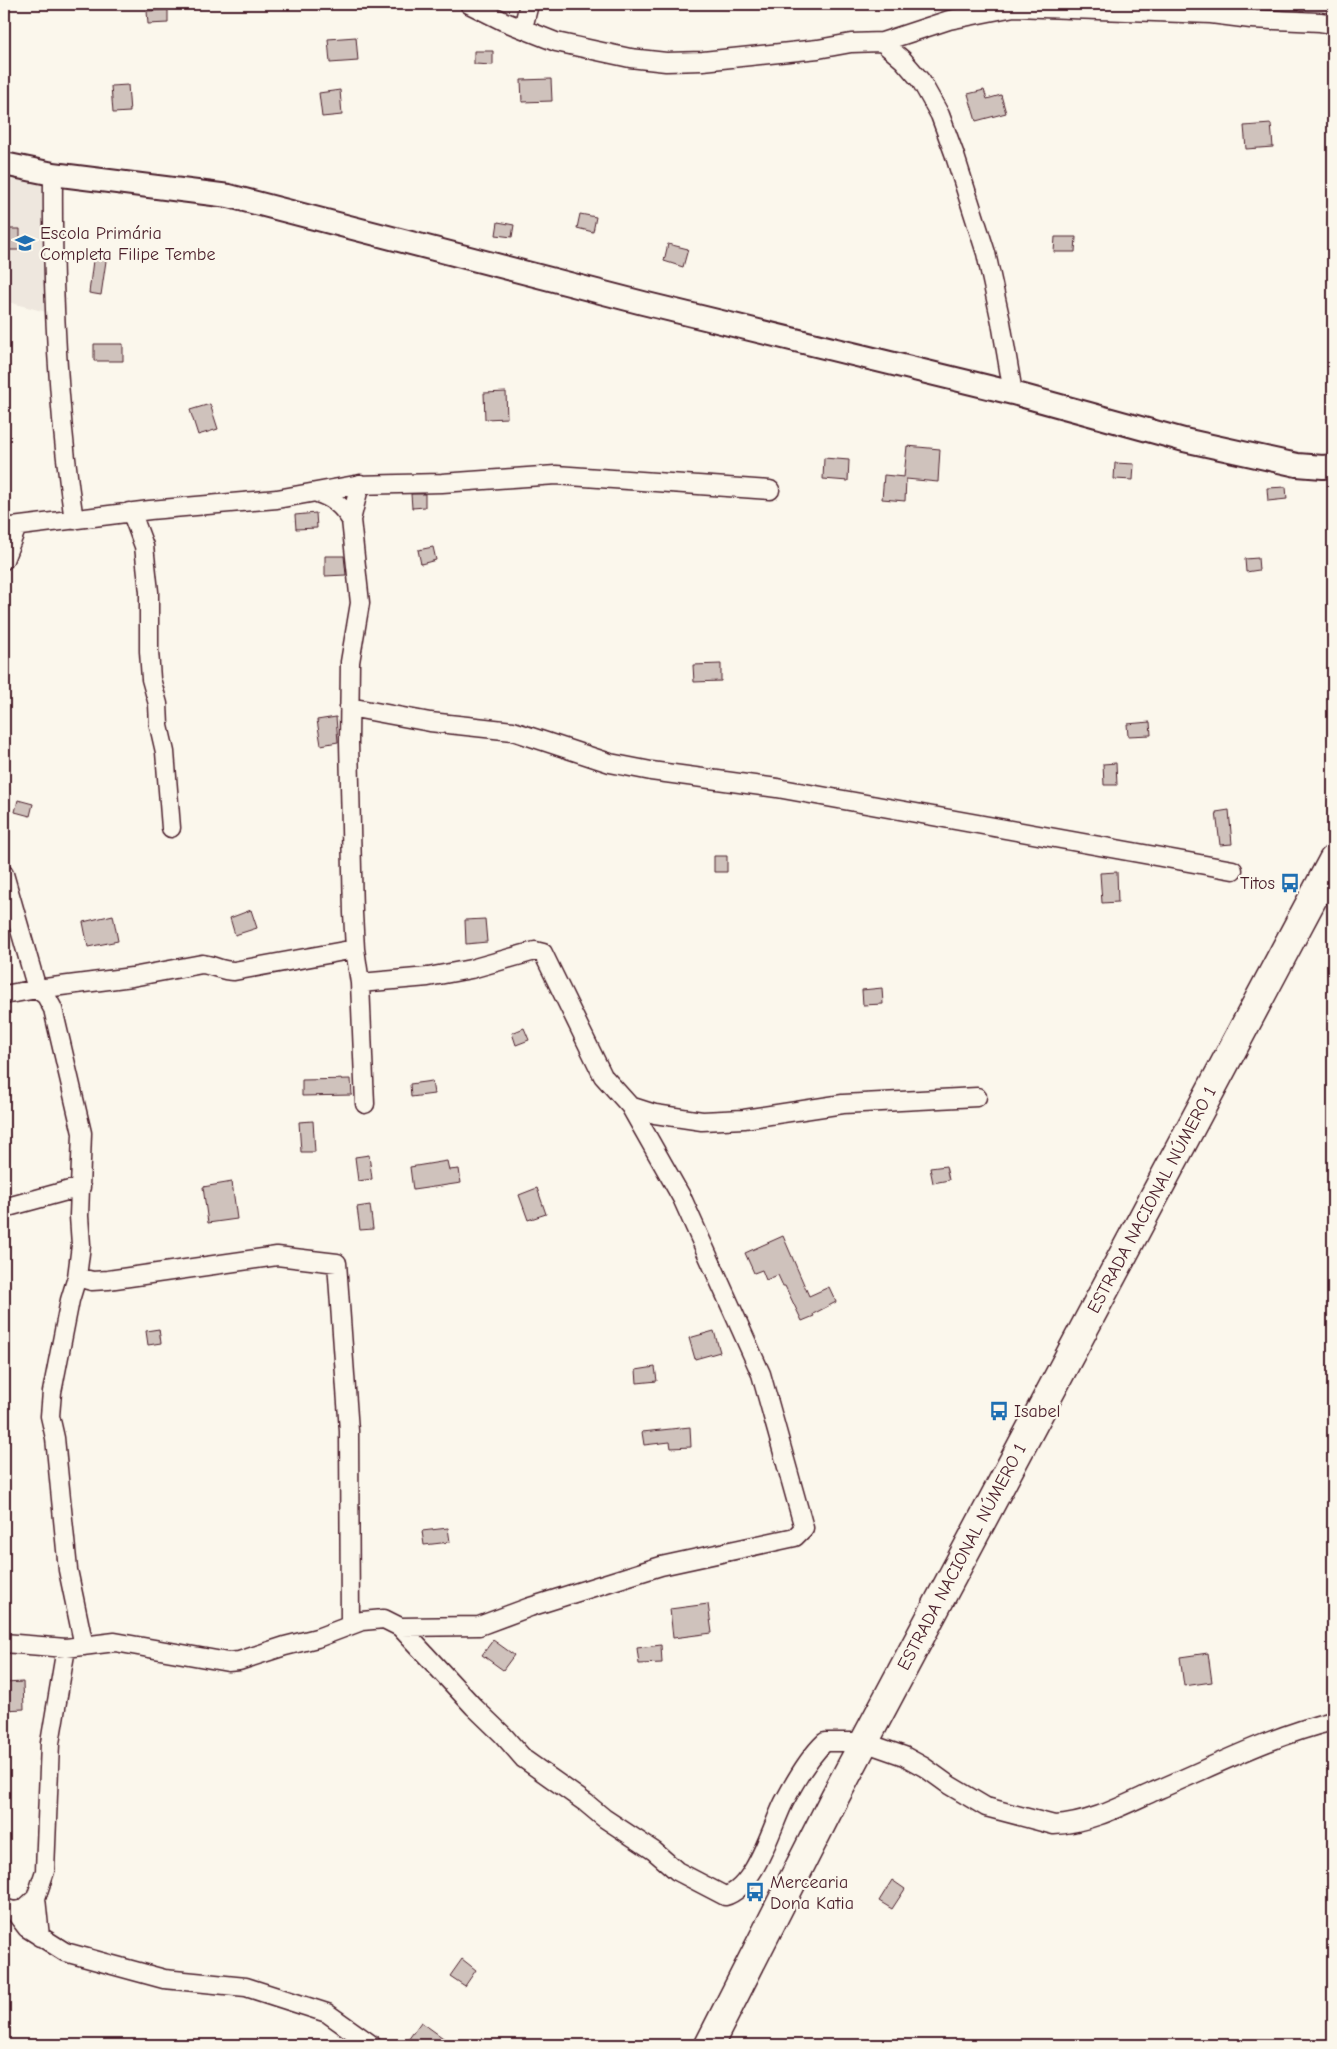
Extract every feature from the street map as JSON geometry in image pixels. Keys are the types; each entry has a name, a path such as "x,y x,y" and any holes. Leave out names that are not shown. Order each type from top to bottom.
{"highway":[{"name":"ESTRADA NACIONAL NÚMERO 1","path":"709,2045 864,1742 1333,860"}],"street":[{"path":"469,4 502,21 556,42 630,58 666,62 703,61 818,49 850,43 882,42 949,20 1014,7 1211,14 1251,19 1333,24"},
{"path":"523,28 529,4"},
{"path":"882,42 903,60 921,81 940,115 986,253 1001,322 1013,393"},
{"path":"4,164 53,174 229,196 643,304 1013,393 1212,447 1298,465 1333,466"},
{"path":"53,174 52,249 66,462 74,520"},
{"path":"7,540 74,520 129,512 277,500 360,484 442,482 556,475 770,490"},
{"path":"360,484 351,520 360,603 350,662 349,770 355,949 360,983 365,1104"},
{"path":"317,493 334,500 344,509 351,520"},
{"path":"129,512 134,518 144,546 149,592 151,679 158,704 171,828"},
{"path":"349,707 430,722 513,730 610,763 643,770 777,788 1233,870"},
{"path":"4,874 37,989 46,996 53,1009 82,1133 79,1216 81,1245 77,1277 70,1300 52,1392 50,1416 55,1438 68,1570 84,1646"},
{"path":"4,995 37,989 132,978 202,964 209,965 215,969 234,972 355,949"},
{"path":"360,983 428,977 471,969 535,951 542,953 602,1076 630,1106 682,1198 762,1374 804,1528 795,1537 661,1566 530,1607 479,1626 400,1627"},
{"path":"630,1106 655,1114 702,1121 744,1118 843,1104 977,1097"},
{"path":"4,1208 81,1187"},
{"path":"77,1277 92,1281 108,1280 278,1256 337,1263 348,1431 350,1626"},
{"path":"4,1643 66,1648 115,1642 228,1662 238,1661 284,1646 317,1638 373,1619 384,1620 400,1627 474,1707 504,1735 524,1759 604,1818 654,1851 677,1871 725,1896 734,1894 757,1866 785,1801 816,1750 825,1742 864,1742 904,1756 986,1807 1054,1825 1064,1825 1101,1814 1133,1801 1261,1744 1304,1728 1333,1721"},
{"path":"40,1937 36,1898 45,1870 50,1742 66,1648"},
{"path":"9,1909 24,1909 36,1898"},
{"path":"9,1909 27,1928 65,1952 164,1979 246,1987 328,2013 372,2045"}],"shaded area":[{"name":"Escola Primária Completa Filipe Tembe","path":"4,175 47,185 46,312 4,301"}],"building":[{"path":"168,10 168,23 148,24 147,11"},
{"path":"356,37 358,61 330,63 328,39"},
{"path":"474,51 493,51 493,65 474,64"},
{"path":"551,79 552,101 522,102 521,80"},
{"path":"128,85 130,112 113,113 111,86"},
{"path":"340,90 342,115 322,117 319,93"},
{"path":"984,90 987,99 1001,95 1006,113 976,121 968,94"},
{"path":"1271,124 1273,147 1246,149 1244,126"},
{"path":"580,214 596,217 593,232 577,228"},
{"path":"498,222 514,225 512,237 496,235"},
{"path":"4,229 20,229 20,250 4,250"},
{"path":"1055,237 1076,237 1075,252 1054,252"},
{"path":"668,244 688,249 683,267 664,261"},
{"path":"94,252 107,254 101,295 89,293"},
{"path":"94,344 123,344 123,361 94,361"},
{"path":"506,392 507,418 485,419 484,393"},
{"path":"210,404 218,429 198,435 190,410"},
{"path":"907,446 940,449 938,482 906,479 905,501 882,499 884,475 904,477"},
{"path":"824,458 849,460 848,481 823,479"},
{"path":"1115,463 1134,464 1133,480 1114,479"},
{"path":"1286,487 1287,499 1268,501 1267,488"},
{"path":"411,494 425,494 425,507 412,508"},
{"path":"316,513 317,528 296,529 295,515"},
{"path":"433,547 436,560 421,564 418,550"},
{"path":"325,556 344,556 346,575 325,576"},
{"path":"1258,558 1259,570 1246,572 1245,559"},
{"path":"721,664 721,681 694,682 693,665"},
{"path":"336,717 338,742 321,745 317,720"},
{"path":"1150,722 1151,735 1128,736 1127,724"},
{"path":"1116,763 1117,785 1104,785 1103,764"},
{"path":"18,800 33,804 30,816 15,812"},
{"path":"1229,810 1232,844 1220,845 1216,812"},
{"path":"714,856 727,856 727,872 714,872"},
{"path":"1117,872 1118,902 1102,903 1100,873"},
{"path":"251,910 257,928 235,935 230,918"},
{"path":"113,915 118,941 88,947 83,922"},
{"path":"485,919 487,942 466,944 465,920"},
{"path":"882,988 883,1004 863,1005 862,990"},
{"path":"524,1028 529,1040 516,1045 512,1033"},
{"path":"351,1079 352,1095 302,1096 302,1080"},
{"path":"432,1081 434,1094 411,1097 410,1084"},
{"path":"313,1121 315,1152 301,1152 299,1122"},
{"path":"369,1155 372,1179 358,1181 355,1157"},
{"path":"447,1161 449,1170 459,1169 461,1183 413,1190 410,1167"},
{"path":"946,1166 949,1180 933,1183 930,1168"},
{"path":"232,1182 237,1219 208,1223 203,1187"},
{"path":"537,1188 546,1214 528,1220 519,1195"},
{"path":"370,1205 373,1229 360,1230 357,1207"},
{"path":"783,1236 809,1296 829,1287 836,1302 802,1321 778,1275 766,1280 762,1270 754,1273 745,1253"},
{"path":"159,1329 161,1343 148,1345 146,1331"},
{"path":"714,1331 720,1352 695,1359 689,1338"},
{"path":"655,1367 657,1381 637,1383 636,1370"},
{"path":"690,1427 691,1447 671,1448 670,1442 644,1445 642,1432"},
{"path":"448,1528 450,1542 424,1545 422,1531"},
{"path":"708,1604 712,1633 673,1638 670,1609"},
{"path":"493,1640 514,1655 503,1670 482,1655"},
{"path":"661,1645 662,1663 639,1664 637,1648"},
{"path":"1208,1653 1212,1682 1184,1686 1180,1657"},
{"path":"23,1682 24,1709 4,1710 4,1683"},
{"path":"892,1880 905,1889 892,1909 879,1901"},
{"path":"462,1959 476,1970 465,1986 450,1976"},
{"path":"421,2022 453,2045 415,2045 408,2040"}],"place":[{"name":"Escola Primária Completa Filipe Tembe","path":"25,243"},
{"name":"Titos","path":"1290,883"},
{"name":"Isabel","path":"999,1411"},
{"name":"Mercearia Dona Katia","path":"755,1892"}]}
